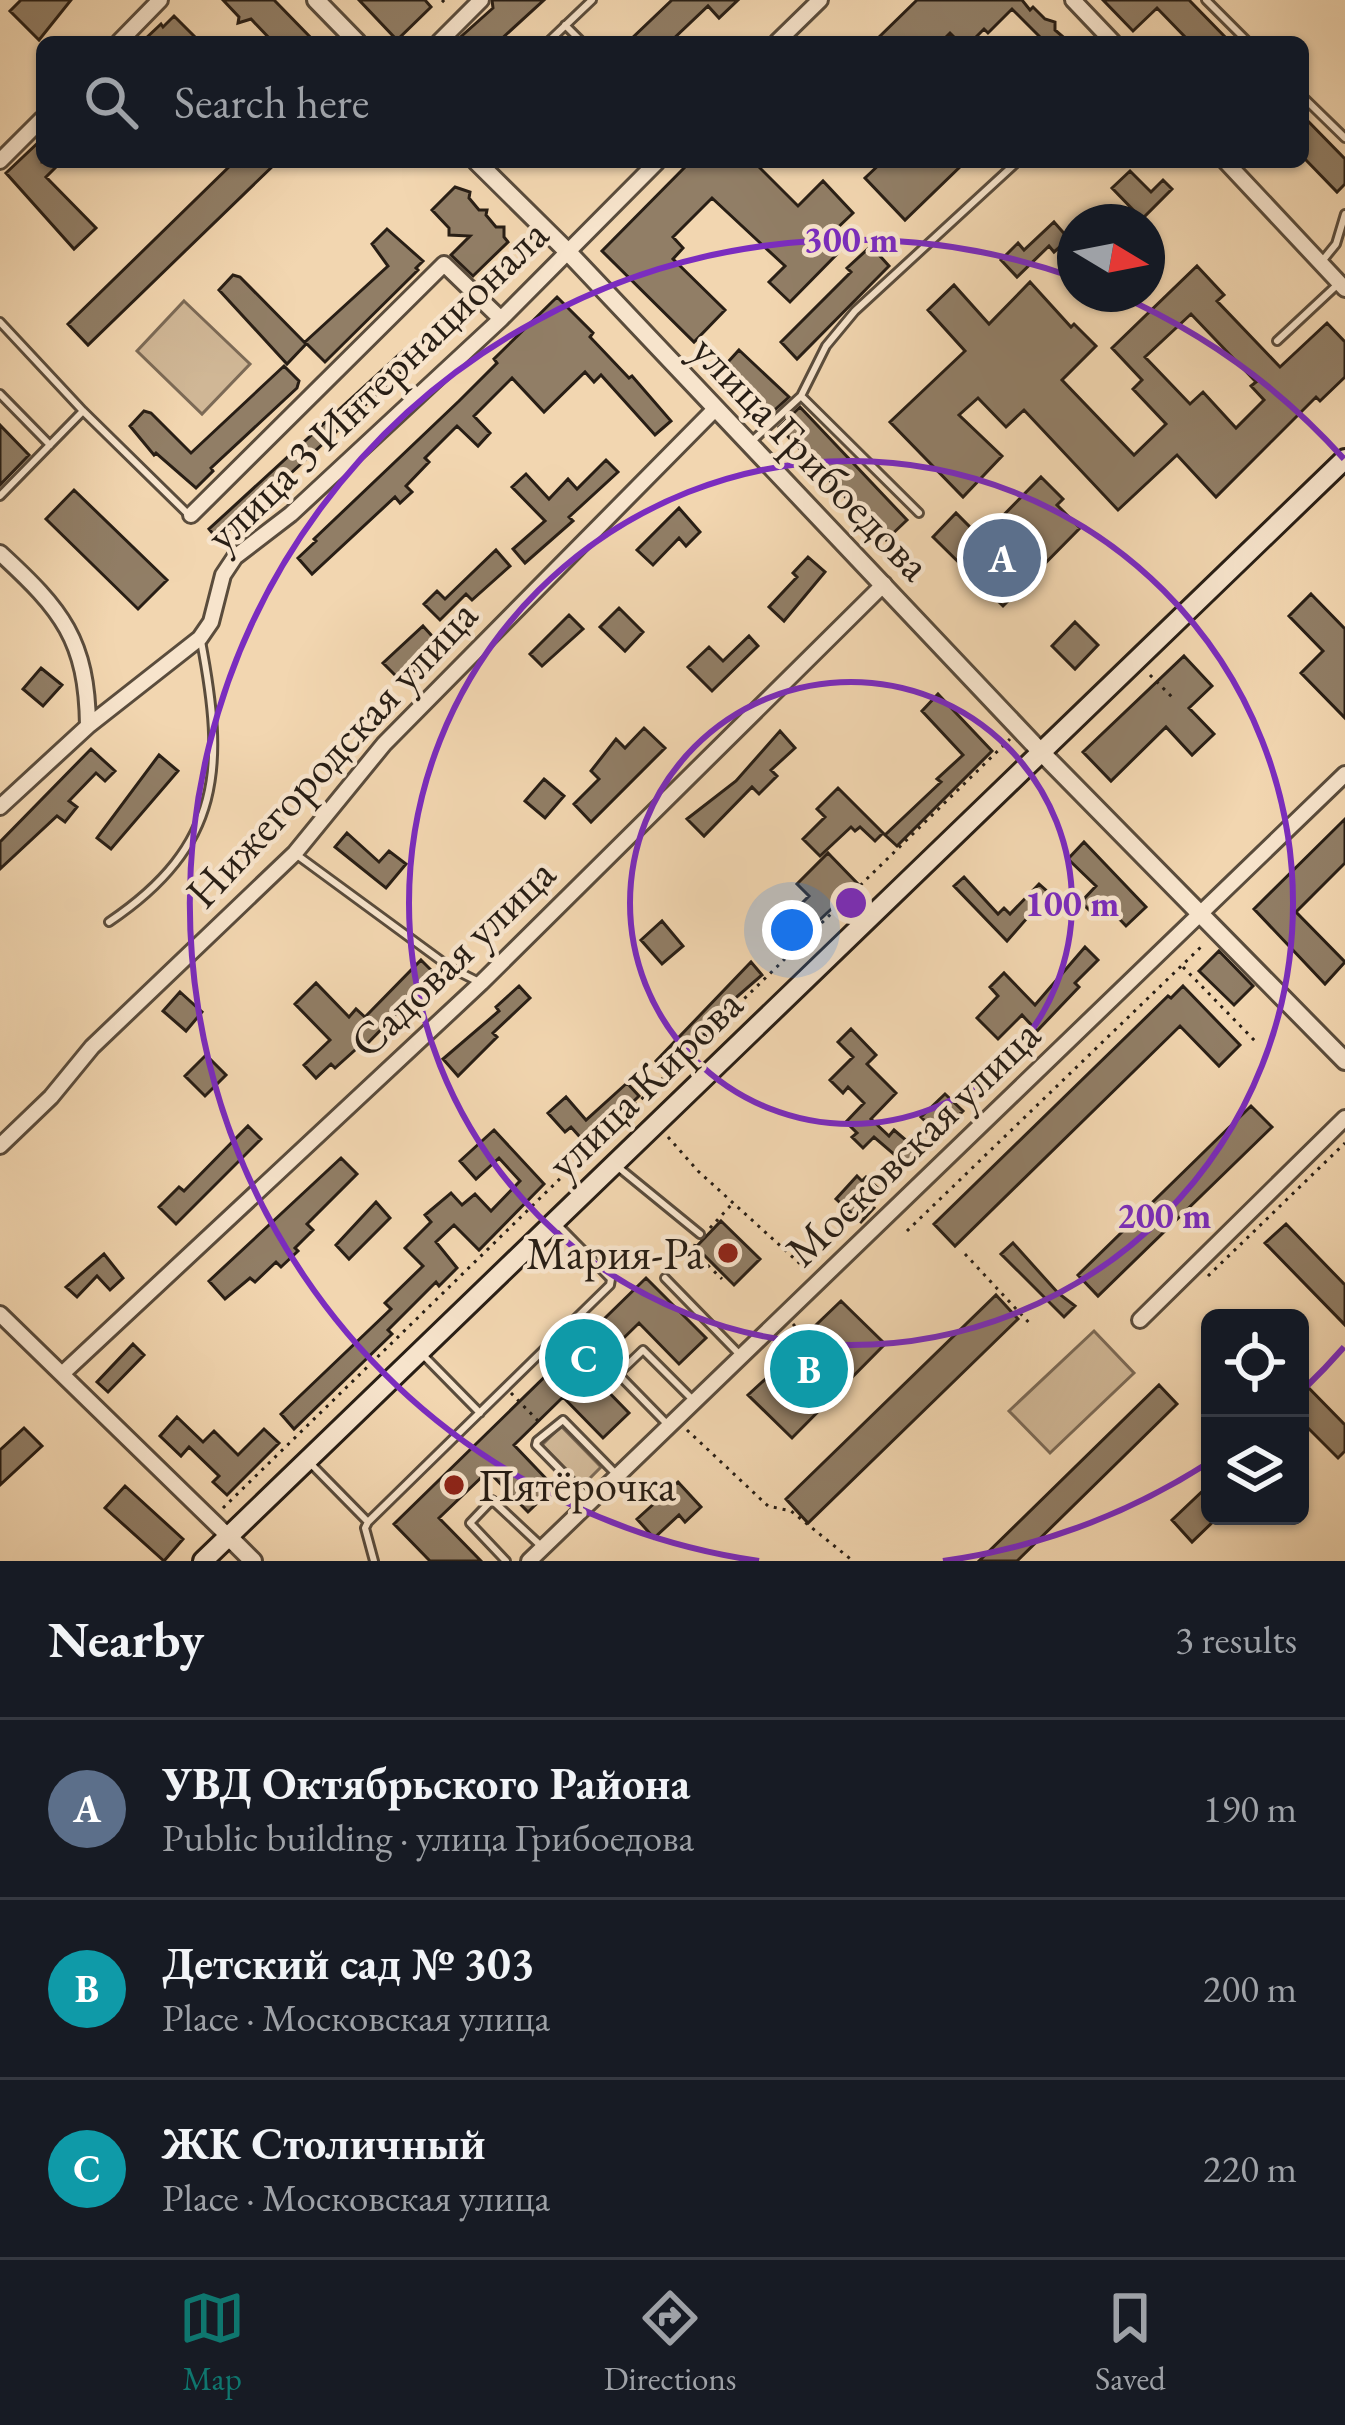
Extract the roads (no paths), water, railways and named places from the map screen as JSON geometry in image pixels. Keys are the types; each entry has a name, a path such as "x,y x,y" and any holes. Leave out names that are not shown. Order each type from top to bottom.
{"main road":[{"name":"улица Кирова","path":"203,1561 1041,752 1303,485 1345,459"}],"street":[{"path":"125,36 160,0"},
{"path":"316,0 351,36"},
{"path":"445,36 481,0"},
{"path":"784,36 820,0"},
{"path":"1073,0 1107,36"},
{"path":"0,160 36,125"},
{"name":"улица Грибоедова","path":"483,168 1041,752 1345,1061"},
{"name":"улица 3 Интернационала","path":"200,638 211,622 223,574 235,557 291,514 501,320 651,168"},
{"path":"1232,168 1342,286"},
{"path":"191,515 444,264 501,320"},
{"name":"Нижегородская улица","path":"0,1146 51,1097 92,1047 295,853 384,744 714,410"},
{"path":"0,553 42,592 69,628 87,681 88,726"},
{"name":"Садовая улица","path":"62,1374 481,983 884,584"},
{"path":"0,807 88,726 200,638"},
{"name":"Московская улица","path":"529,1561 1345,774"},
{"path":"1140,1320 1345,1118"},
{"path":"0,1314 253,1561"}],"lane":[{"path":"554,36 592,0"},
{"path":"1206,0 1242,36"},
{"path":"565,25 576,36"},
{"path":"1309,103 1345,139"},
{"path":"749,444 801,396 826,346 855,311 1010,168"},
{"path":"1321,263 1336,244 1345,214"},
{"path":"1276,341 1342,286"},
{"path":"1,325 191,515"},
{"path":"0,394 50,445"},
{"path":"801,396 919,513"},
{"path":"0,496 83,411"},
{"path":"109,922 151,894 190,844 212,784 214,708 200,638"},
{"path":"295,853 451,968 481,983"},
{"path":"616,1165 700,1234"},
{"path":"374,1561 365,1528 368,1522 612,1282 555,1222"},
{"path":"665,1278 741,1356"},
{"path":"672,1423 620,1376 641,1351 694,1401"},
{"path":"420,1352 480,1413"},
{"path":"591,1501 536,1445 547,1430 563,1420 617,1476"},
{"path":"307,1460 368,1522"},
{"path":"506,1561 470,1523 494,1499 543,1548"}],"place":[{"name":"УВД Октябрьского Района","path":"1002,558"},
{"name":"Мария-Ра","path":"728,1253"},
{"name":"ЖК Столичный","path":"584,1358"},
{"name":"Детский сад № 303","path":"809,1369"},
{"name":"Пятёрочка","path":"454,1485"}]}
